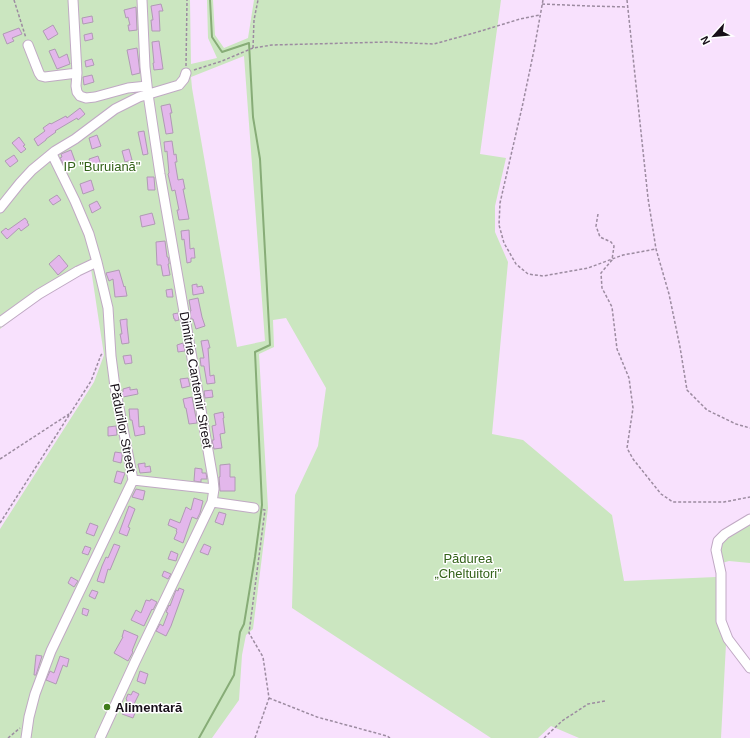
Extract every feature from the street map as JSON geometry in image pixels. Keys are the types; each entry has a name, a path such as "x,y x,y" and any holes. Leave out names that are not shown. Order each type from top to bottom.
{"street":[{"path":"73,0 77,73 76,86 77,92 80,96 86,98 128,88 148,90 179,85 184,79 186,73"},
{"name":"Dimitrie Cantemir Street","path":"100,738 212,502 214,489 160,174 145,67 142,0"},
{"path":"28,45 41,76 45,77 77,73"},
{"path":"0,208 32,170 52,154 75,139 114,109 139,97 148,90"},
{"name":"Pădurilor Street","path":"26,738 35,694 51,651 133,480 115,387 108,308 97,262 89,234 75,200 52,154"},
{"path":"0,322 39,294 78,271 97,262"},
{"path":"133,480 214,489"},
{"path":"212,502 254,508"},
{"path":"750,519 725,534 718,541 716,550 721,573 721,621 728,640 750,668"}],"path":[{"path":"14,0 28,45"},
{"path":"187,0 186,73 222,61 253,48 272,45 388,42 434,44 520,19 540,15"},
{"path":"253,48 254,20 258,0"},
{"path":"543,0 525,95 500,203 499,225 504,243 516,264 528,274 543,276 588,268 623,255 656,249"},
{"path":"627,0 648,198 656,249 669,294 687,390 707,410 736,424 750,428"},
{"path":"542,4 628,7"},
{"path":"598,214 596,226 600,237 611,242 614,246 612,260 601,272 602,288 612,306 618,349 629,378 633,408 627,448 633,459 661,494 673,502 724,502 750,497"},
{"path":"0,523 90,381 101,355 106,350 111,350"},
{"path":"0,459 70,413"},
{"path":"254,738 268,698 263,657 249,633 265,510"},
{"path":"268,698 317,717 390,738"},
{"path":"544,738 562,721 588,704 604,701"}],"green space":[{"path":"0,0 190,0 191,64 217,58 208,38 207,0 213,0 215,35 224,48 248,38 254,0 501,0 480,154 506,158 495,206 495,232 508,262 492,434 523,440 612,515 624,581 716,577 717,623 726,644 721,738 579,738 551,726 538,738 491,738 292,608 295,495 318,446 326,388 286,318 273,320 274,347 259,354 268,508 253,629 246,635 242,655 239,700 212,738 0,738 0,529 94,382 104,355 91,269 52,289 0,329","holes":["244,56 265,341 237,347 191,77"]},
{"path":"750,523 750,563 729,561 722,563 719,552 723,541"}],"building":[{"path":"161,4 163,11 159,11 160,31 152,31 151,20 153,20 151,6"},
{"path":"136,7 137,30 129,31 128,25 130,25 124,10"},
{"path":"92,16 93,22 83,24 82,18"},
{"path":"53,25 58,34 48,40 43,31"},
{"path":"19,28 22,34 12,38 14,41 7,44 3,34"},
{"path":"92,33 93,39 85,41 84,35"},
{"path":"159,41 163,69 154,70 152,42"},
{"path":"137,48 140,73 132,75 127,50"},
{"path":"55,49 59,58 67,54 70,64 57,69 49,51"},
{"path":"92,59 94,65 86,67 85,61"},
{"path":"92,75 94,82 84,85 83,77"},
{"path":"170,104 173,133 166,134 161,106"},
{"path":"80,108 85,114 78,120 77,118 55,131 56,132 38,146 34,139 45,131 43,128 66,116 67,118"},
{"path":"144,131 148,154 143,155 138,132"},
{"path":"97,135 101,146 92,149 89,138"},
{"path":"19,137 26,149 21,153 12,143"},
{"path":"172,141 174,155 176,154 177,162 175,162 178,180 183,179 185,189 183,189 189,219 179,220 177,210 179,210 175,190 172,191 168,174 167,151 165,152 164,142"},
{"path":"129,149 132,160 125,162 122,151"},
{"path":"71,150 75,161 64,165 60,158 62,157 61,154"},
{"path":"14,155 18,161 10,167 5,161"},
{"path":"98,156 101,165 92,168 89,159"},
{"path":"147,177 154,177 155,190 148,190"},
{"path":"91,180 94,190 83,194 80,184"},
{"path":"57,195 61,200 53,205 49,200"},
{"path":"97,201 101,208 92,213 89,205"},
{"path":"152,213 155,224 142,227 140,216"},
{"path":"25,218 29,225 21,231 19,228 7,239 1,232 6,228 8,230"},
{"path":"189,230 190,249 194,248 195,258 191,258 191,262 187,263 184,239 182,240 181,231"},
{"path":"165,241 170,275 163,276 161,265 157,265 156,242"},
{"path":"59,255 68,266 58,275 49,264"},
{"path":"119,270 127,296 115,297 113,279 109,281 106,273"},
{"path":"197,284 197,287 202,286 204,293 193,295 192,285"},
{"path":"172,289 173,297 167,297 166,290"},
{"path":"198,298 205,326 196,329 193,319 191,319 189,300"},
{"path":"178,313 179,320 175,321 173,314"},
{"path":"127,319 129,343 122,344 120,320"},
{"path":"208,340 210,348 208,348 210,376 214,375 215,383 207,384 204,366 201,366 200,358 204,358 201,341"},
{"path":"183,343 185,351 178,352 177,345"},
{"path":"131,355 132,363 125,364 123,356"},
{"path":"188,378 190,386 182,388 180,379"},
{"path":"130,387 130,390 137,389 138,394 123,397 123,389"},
{"path":"212,390 213,397 205,398 204,391"},
{"path":"192,397 197,423 189,424 183,399"},
{"path":"129,409 138,409 139,427 144,426 145,434 135,436 132,420 130,420"},
{"path":"223,412 225,433 220,434 222,448 214,449 212,440 214,440 212,426 216,425 214,414"},
{"path":"116,426 117,435 108,436 108,427"},
{"path":"115,452 122,453 121,463 113,461"},
{"path":"145,463 145,467 150,466 151,472 140,473 138,464"},
{"path":"230,464 230,477 235,477 235,491 220,491 220,465"},
{"path":"195,468 202,469 202,473 206,473 207,479 201,479 201,482 194,481"},
{"path":"117,471 125,473 121,484 114,482"},
{"path":"136,489 145,491 143,500 132,497"},
{"path":"194,498 203,501 197,519 192,517 183,543 174,539 177,529 168,525 170,519 180,523 186,507 191,510"},
{"path":"129,506 135,509 128,527 130,528 127,536 119,533"},
{"path":"219,512 226,514 223,525 215,522"},
{"path":"90,523 98,526 94,536 86,533"},
{"path":"114,544 120,546 110,570 108,569 104,583 97,581 106,557 108,558"},
{"path":"204,544 211,547 208,555 200,552"},
{"path":"85,546 91,548 88,555 82,553"},
{"path":"171,551 178,554 176,561 168,559"},
{"path":"164,571 171,574 168,579 162,576"},
{"path":"71,577 78,581 74,587 68,583"},
{"path":"179,588 184,590 166,636 156,631 160,624 163,626 168,613 166,612 176,590 178,591"},
{"path":"92,590 98,592 95,599 89,596"},
{"path":"151,599 157,602 144,626 131,620 136,610 141,613 146,600 150,601"},
{"path":"83,608 89,610 87,616 82,614"},
{"path":"124,630 138,636 132,651 133,652 128,661 114,653 123,637"},
{"path":"36,655 42,656 36,675 34,675"},
{"path":"60,656 69,659 67,667 63,665 56,684 46,680 50,671 54,673"},
{"path":"140,671 148,674 145,684 137,681"},
{"path":"133,691 139,694 133,706 137,708 133,718 122,714 128,694 131,695"}],"waterway":[{"path":"199,738 234,675 240,632 244,624 262,505 255,352 270,345 260,159 253,117 249,43 222,52 212,37 210,0"}],"place":[{"name":"Alimentară","path":"107,707"}],"park label":[{"name":"IP \"Buruiană\"","path":"102,166"},
{"name":"Pădurea „Cheltuitori”","path":"468,566"}]}
